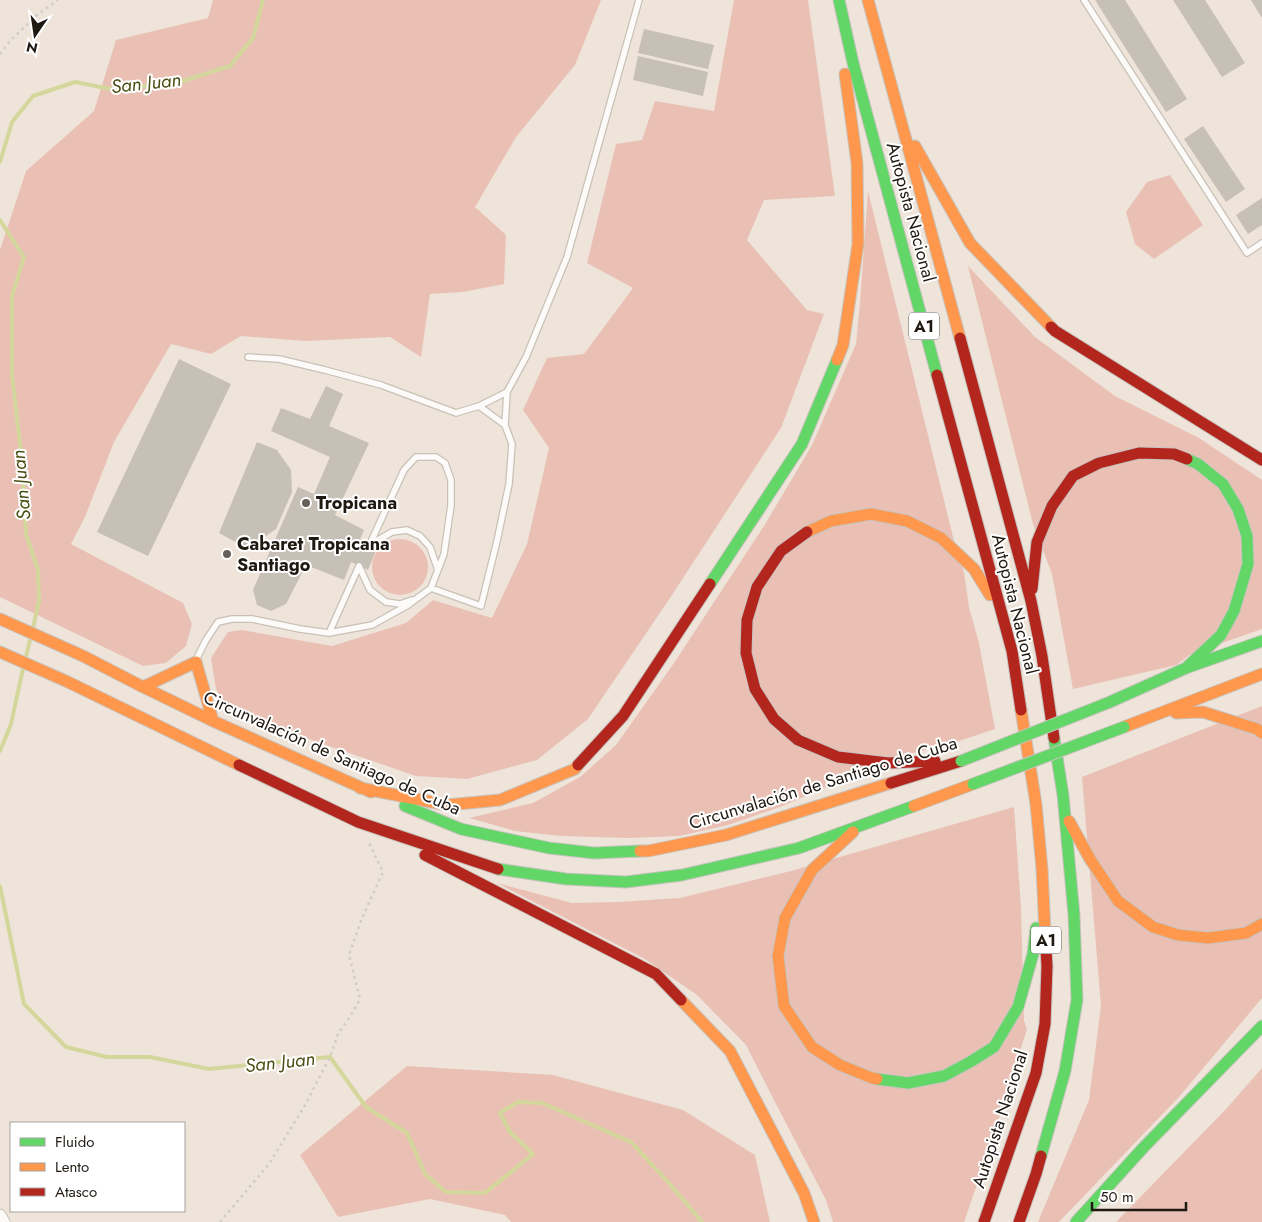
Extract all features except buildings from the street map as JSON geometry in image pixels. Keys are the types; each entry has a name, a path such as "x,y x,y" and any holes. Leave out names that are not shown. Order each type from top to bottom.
{"highway":[{"path":"360,788 447,805 500,800 575,769 623,716 802,444 843,345 858,244 857,163 835,0"},
{"name":"Autopista Nacional","path":"839,0 853,62 1012,651 1036,804 1042,869 1047,966 1045,1024 1036,1073 984,1222"},
{"name":"Autopista Nacional","path":"868,0 1031,601 1042,656 1063,796 1074,915 1077,1000 1065,1071 1036,1174 1019,1222"},
{"path":"898,110 924,162 970,243 1055,332 1262,460"},
{"path":"1031,601 1037,542 1052,506 1073,476 1099,463 1139,452 1174,454 1198,464 1222,484 1238,509 1247,536 1248,564 1234,611 1221,635 1186,668"},
{"path":"961,760 888,763 838,758 798,740 774,719 755,689 746,653 747,620 757,587 781,551 803,534 831,521 871,514 907,521 941,538 974,569 994,604 1012,651"},
{"name":"Circunvalación de Santiago de Cuba","path":"0,619 83,656 143,687 360,788 461,829 550,848 594,853 648,851 726,835 961,760 1110,702 1186,668 1262,641"},
{"path":"0,652 68,682 358,822 656,974 730,1051 804,1193 814,1222"},
{"path":"143,687 196,662 213,720"},
{"path":"358,822 501,870 566,879 626,882 682,875 799,848 1124,728 1262,674"},
{"path":"1156,715 1203,712 1243,724 1262,733"},
{"path":"1064,813 1090,859 1118,901 1153,927 1178,935 1208,938 1246,933 1262,924"},
{"path":"860,825 812,870 784,918 778,956 784,1006 812,1047 840,1065 872,1078 908,1084 944,1076 994,1047 1018,1007 1033,954 1042,869"},
{"path":"1076,1222 1143,1148 1262,1026"}],"street":[{"path":"0,1215 4,1222"}],"lane":[{"path":"431,588 481,606 509,484 512,444 505,425 507,392 526,358 567,257 639,0"},
{"path":"1084,0 1246,253 1262,243"},
{"path":"248,357 279,359 325,370 380,385 456,413 479,406 507,392"},
{"path":"479,406 505,425"},
{"path":"196,662 206,640 218,622 232,619 252,619 329,633 372,625 408,605 431,588 438,570 444,554 452,505 451,480 445,463 436,457 416,457 404,470 369,546 392,532 407,530 420,536 430,547 438,570"},
{"path":"329,633 359,566 370,590 386,602 400,604 417,599"}],"path":[{"path":"0,54 11,40 37,15 58,0"},
{"path":"220,1222 268,1164 304,1107 330,1057 338,1034 360,999 349,956 362,918 383,872 358,822"}],"shaded area":[{"path":"213,0 601,0 575,65 516,137 475,207 506,235 504,284 463,292 430,294 421,357 390,337 306,341 241,336 211,354 171,344 114,442 85,517 71,544 183,603 192,624 186,646 166,663 143,666 0,597 0,250 26,171 94,111 116,40 208,18"},
{"path":"734,0 808,0 835,196 764,200 747,240 807,310 824,314 781,428 588,719 537,760 467,779 416,776 230,712 216,689 211,658 228,632 242,630 332,646 406,623 433,600 492,618 527,544 549,448 523,410 547,358 584,354 633,288 587,263 616,144 642,140 655,101 714,111"},
{"path":"1170,175 1203,225 1154,259 1135,244 1126,212 1147,182"},
{"path":"868,191 956,549 964,572 969,607 979,643 995,729 953,743 897,757 780,807 728,825 679,836 629,838 560,836 515,831 469,818 533,803 580,777 616,745 674,663 764,526 812,445 856,344"},
{"path":"968,266 1035,337 1115,396 1199,438 1262,480 1262,629 1191,654 1176,665 1073,689 1052,574 1033,524"},
{"path":"394,539 406,539 416,543 424,551 428,567 424,583 416,591 406,595 394,595 384,591 376,583 372,573 372,561 376,551 384,543"},
{"path":"1262,706 1262,998 1179,1097 1059,1222 1038,1222 1089,1100 1101,1006 1082,777"},
{"path":"1014,807 1021,908 1024,1021 1027,1029 964,1222 833,1222 826,1200 746,1045 697,995 645,959 497,883 572,903 680,898 791,871"},
{"path":"407,1066 553,1075 683,1110 755,1155 770,1222 511,1222 505,1215 430,1199 338,1217 300,1155"},
{"path":"1262,1068 1262,1222 1116,1222 1227,1108"}],"waterway":[{"name":"San Juan","path":"0,162 12,122 33,96 75,82 116,90 183,81 230,66 253,38 263,0"},
{"name":"San Juan","path":"0,220 24,257 12,296 12,375 21,452 26,534 38,570 39,601 33,628"},
{"name":"San Juan","path":"26,657 30,640"},
{"name":"San Juan","path":"0,751 11,724 23,669"},
{"name":"San Juan","path":"0,886 24,1004 66,1047 107,1057 150,1057 209,1069 330,1057 366,1107 407,1133 425,1174 446,1192 485,1193 533,1154 510,1132 500,1113 518,1102 542,1103 631,1142 702,1222"}],"traffic: fast":[{"path":"839,0 853,63 937,375"},
{"path":"710,584 802,444 837,360"},
{"path":"1186,668 1221,635 1234,611 1248,564 1247,536 1238,509 1223,484 1198,464 1187,459"},
{"path":"1110,702 1186,668 1262,641"},
{"path":"961,761 1110,702"},
{"path":"973,784 1124,727"},
{"path":"1041,1156 1065,1071 1077,1000 1074,915 1063,795 1054,738"},
{"path":"405,806 461,829 549,848 594,853 640,851"},
{"path":"498,869 566,879 626,882 682,875 799,848 914,806"},
{"path":"877,1079 908,1083 944,1076 994,1047 1018,1007 1033,954 1036,928"},
{"path":"1076,1222 1143,1148 1262,1026"}],"traffic: slow":[{"path":"868,0 960,338"},
{"path":"837,360 843,345 858,244 857,163 845,74"},
{"path":"915,146 970,243 1051,327"},
{"path":"807,532 831,521 871,514 907,521 941,538 974,569 990,595"},
{"path":"0,619 83,656 213,721 371,792"},
{"path":"0,652 68,682 239,765"},
{"path":"143,687 196,662 213,721"},
{"path":"1124,727 1262,674"},
{"path":"1021,710 1036,804 1045,932"},
{"path":"1176,713 1203,712 1257,729 1262,733"},
{"path":"360,788 447,805 500,800 575,769 578,765"},
{"path":"640,851 726,835 891,783"},
{"path":"914,806 973,784"},
{"path":"1069,821 1090,859 1118,901 1153,927 1178,935 1208,938 1246,933 1262,924"},
{"path":"853,832 812,870 785,918 778,956 784,1006 812,1047 840,1065 877,1079"},
{"path":"681,1000 730,1051 804,1193 814,1222"}],"traffic: jam":[{"path":"1051,327 1262,460"},
{"path":"960,338 1031,601 1042,656 1054,738"},
{"path":"937,375 1012,651 1021,710"},
{"path":"1032,589 1037,542 1052,506 1073,476 1099,463 1139,453 1174,454 1187,459"},
{"path":"807,532 781,551 757,587 747,620 746,653 755,689 774,719 798,740 838,757 888,763 935,761"},
{"path":"578,765 623,716 710,584"},
{"path":"891,783 961,761"},
{"path":"239,765 358,822 498,869"},
{"path":"425,855 656,974 681,1000"},
{"path":"984,1222 1036,1073 1045,1024 1047,966 1045,932"},
{"path":"1019,1222 1041,1156"}],"place":[{"name":"Tropicana","path":"306,503"},
{"name":"Cabaret Tropicana Santiago","path":"227,554"}]}
